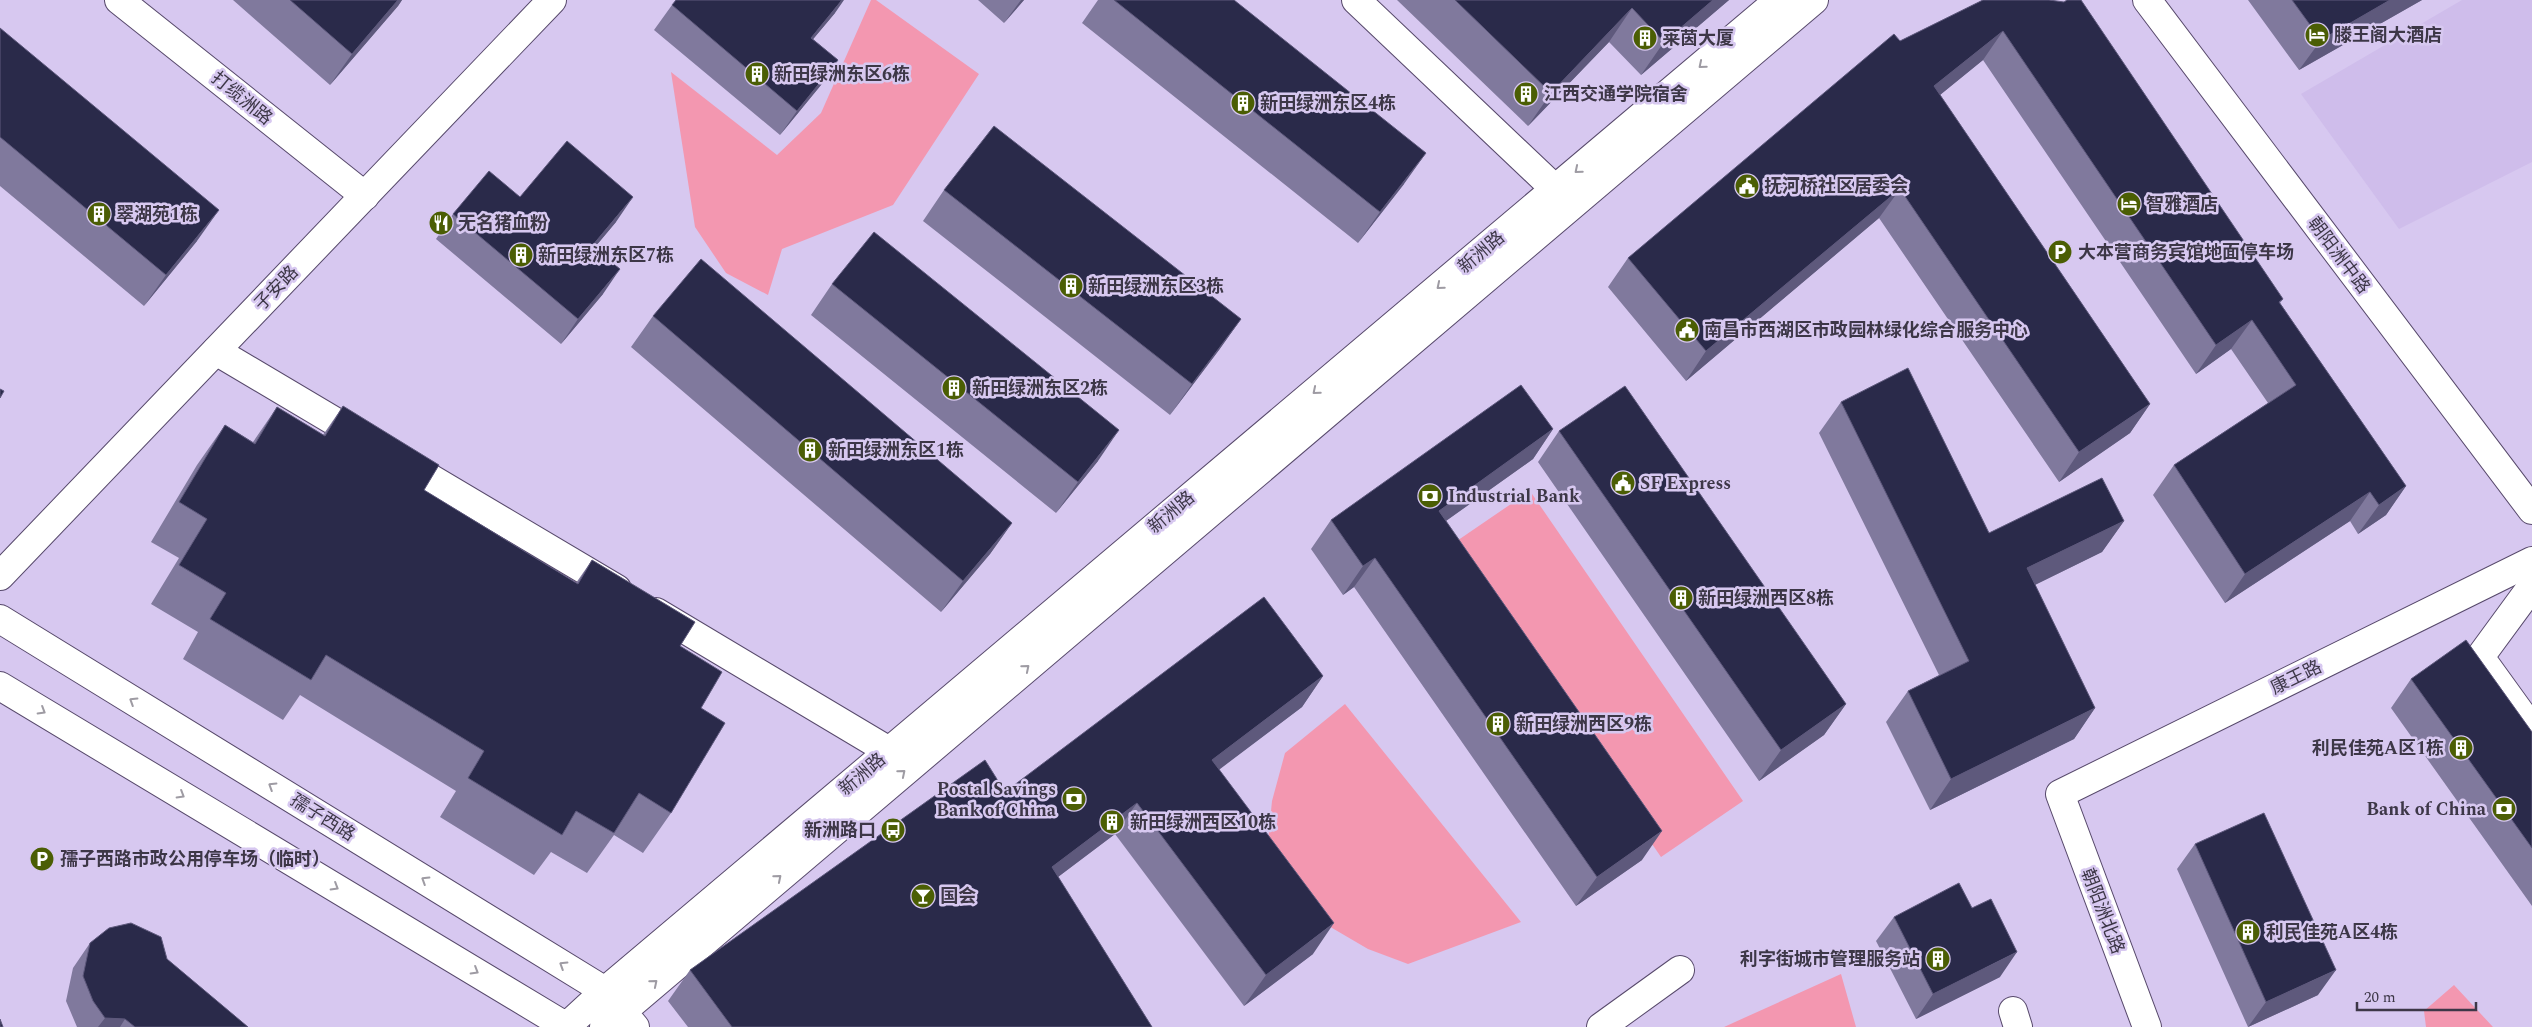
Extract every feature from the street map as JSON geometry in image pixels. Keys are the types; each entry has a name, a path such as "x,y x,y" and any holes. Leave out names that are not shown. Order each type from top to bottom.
{"main road":[{"name":"打缆洲路","path":"119,0 365,196"},
{"name":"子安路","path":"0,576 552,0"},
{"path":"1356,0 1555,189"},
{"name":"新洲路","path":"616,1014 889,751 1779,0"},
{"name":"新洲路","path":"567,1027 616,1014 1814,0"},
{"name":"朝阳洲中路","path":"2147,0 2532,510"},
{"path":"216,351 889,751"},
{"name":"康王路","path":"2060,794 2532,561"},
{"path":"2532,586 2480,657 2532,729"},
{"name":"孺子西路","path":"0,619 616,1014"},
{"path":"0,686 567,1027"},
{"name":"朝阳洲北路","path":"2060,794 2147,1027"},
{"path":"1601,1027 1680,970"}],"shaded area":[{"path":"871,0 876,0 979,74 893,205 782,249 768,295 726,273 695,227 671,72 777,155 821,113"},
{"path":"2462,0 2532,0 2532,162 2399,229 2301,94"},
{"path":"1530,491 1743,801 1661,857 1448,547"},
{"path":"1345,704 1521,922 1408,964 1368,949 1315,918 1267,852 1272,801 1285,753"},
{"path":"1841,974 1856,1027 1724,1027"},
{"path":"2454,985 2493,1027 2426,1027 2424,1011"}],"building":[{"path":"290,0 398,0 352,54"},
{"name":"新田绿洲东区6栋","path":"676,0 842,0 811,38 838,60 797,111 672,5"},
{"path":"1114,0 1234,0 1426,153 1380,212"},
{"path":"1455,0 1713,0 1664,42 1632,8 1551,93"},
{"path":"1983,0 2049,0 2064,2 2067,0 2081,0 2283,299 2279,302 2406,486 2379,505 2370,492 2245,574 2174,465 2296,385 2252,320 2216,345 2003,31 1934,86 2150,404 2079,452 1900,189 1706,351 1628,258 1894,34 1900,41"},
{"path":"2292,0 2390,0 2321,40"},
{"path":"0,28 219,210 166,275 0,137"},
{"path":"994,126 1241,319 1192,384 944,190"},
{"name":"新田绿洲东区7栋","path":"567,141 633,197 592,246 620,269 578,319 453,214 489,171 520,197"},
{"path":"874,232 1119,430 1078,482 832,284"},
{"path":"701,259 1012,523 963,581 653,316"},
{"path":"1908,368 1989,533 2102,478 2124,521 2027,568 2095,708 1951,779 1908,691 1969,661 1841,402"},
{"path":"1521,385 1553,429 1439,511 1662,831 1597,877 1375,558 1363,566 1331,520"},
{"path":"1625,386 1846,704 1781,750 1559,431"},
{"path":"0,389 4,391 0,398"},
{"path":"343,406 439,465 424,490 578,584 592,560 695,622 680,646 722,672 701,708 725,723 671,813 639,793 614,833 576,811 562,835 468,778 484,751 326,655 311,680 210,619 226,593 179,565 207,519 179,502 225,425 255,444 277,407 325,436"},
{"path":"1264,597 1323,676 1212,760 1334,923 1266,975 1137,803 1052,867 1152,1027 732,1027 690,970 985,760 1005,792"},
{"path":"2466,640 2532,732 2532,848 2411,679"},
{"path":"2264,813 2336,970 2266,1002 2195,844"},
{"path":"1959,883 1972,908 1991,899 2017,952 1933,994 1894,917"},
{"path":"131,923 161,937 167,959 248,1027 135,1027 125,1019 105,1018 93,1001 83,976 90,943 109,928"}],"place":[{"name":"滕王阁大酒店","path":"2317,35"},
{"name":"莱茵大厦","path":"1645,38"},
{"name":"新田绿洲东区6栋","path":"757,74"},
{"name":"江西交通学院宿舍","path":"1526,94"},
{"name":"新田绿洲东区4栋","path":"1243,103"},
{"name":"抚河桥社区居委会","path":"1747,186"},
{"name":"智雅酒店","path":"2129,204"},
{"name":"翠湖苑1栋","path":"99,214"},
{"name":"无名猪血粉","path":"441,223"},
{"name":"大本营商务宾馆地面停车场","path":"2060,252"},
{"name":"新田绿洲东区7栋","path":"521,255"},
{"name":"新田绿洲东区3栋","path":"1071,286"},
{"name":"南昌市西湖区市政园林绿化综合服务中心","path":"1687,330"},
{"name":"新田绿洲东区2栋","path":"954,388"},
{"name":"新田绿洲东区1栋","path":"810,450"},
{"name":"SF Express","path":"1623,483"},
{"name":"Industrial Bank","path":"1430,496"},
{"name":"新田绿洲西区8栋","path":"1681,598"},
{"name":"新田绿洲西区9栋","path":"1498,724"},
{"name":"利民佳苑A区1栋","path":"2461,748"},
{"name":"Postal Savings Bank of China","path":"1074,799"},
{"name":"Bank of China","path":"2504,809"},
{"name":"新田绿洲西区10栋","path":"1112,822"},
{"name":"新洲路口","path":"893,830"},
{"name":"孺子西路市政公用停车场（临时）","path":"42,859"},
{"name":"国会","path":"923,896"},
{"name":"利民佳苑A区4栋","path":"2248,932"},
{"name":"利字街城市管理服务站","path":"1938,959"}]}
